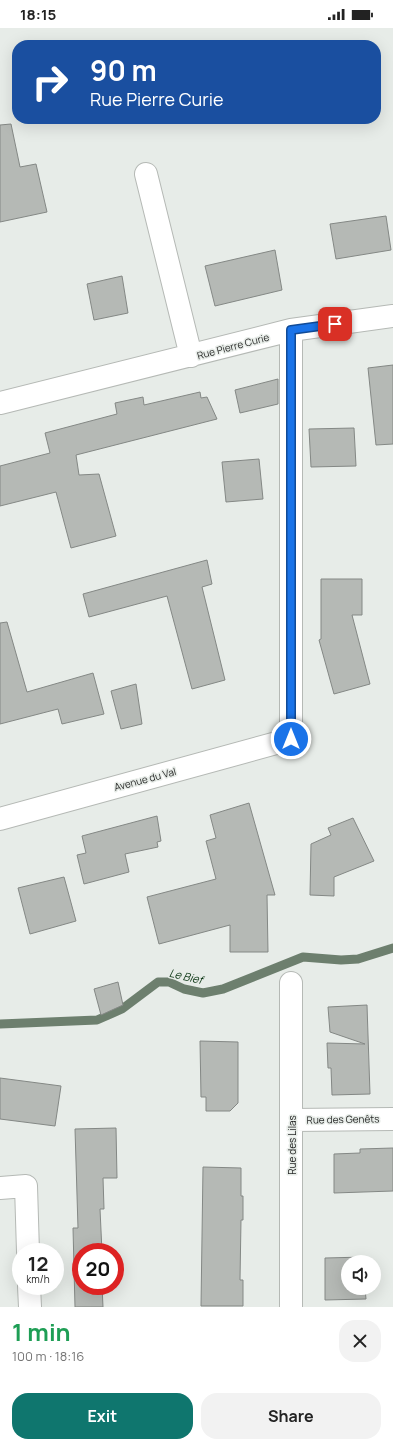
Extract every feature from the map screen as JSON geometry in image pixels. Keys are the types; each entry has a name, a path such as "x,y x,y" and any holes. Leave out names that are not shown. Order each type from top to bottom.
{"street":[{"name":"Rue Pierre Curie","path":"146,174 191,356"},
{"name":"Rue Pierre Curie","path":"0,403 291,330 393,316"},
{"name":"Avenue du Val","path":"0,818 291,739 291,330"},
{"name":"Rue des Lilas","path":"291,983 291,1307"},
{"name":"Rue des Genêts","path":"292,1120 393,1118"},
{"path":"0,1188 26,1186 28,1243"},
{"path":"29,1295 30,1307"}],"building":[{"path":"11,124 20,167 36,164 47,212 0,222 0,125"},
{"path":"386,216 391,250 336,259 330,224"},
{"path":"275,250 282,290 215,306 205,266"},
{"path":"122,276 128,313 94,320 87,284"},
{"path":"393,365 393,444 376,445 368,368"},
{"path":"278,379 278,404 240,413 235,390"},
{"path":"200,392 201,398 207,397 217,419 76,455 79,475 99,474 116,536 71,548 56,492 0,506 0,466 50,453 45,433 117,414 115,403 143,397 144,405"},
{"path":"354,428 356,466 311,467 309,429"},
{"path":"259,459 263,499 226,502 222,462"},
{"path":"207,560 212,584 202,587 225,680 192,689 167,596 89,617 83,594"},
{"path":"321,579 362,579 362,615 352,615 370,684 334,694 319,640 321,639"},
{"path":"7,622 27,692 93,673 104,714 62,724 58,709 0,724 0,623"},
{"path":"136,684 142,724 121,729 111,691"},
{"path":"249,803 275,895 267,895 268,952 230,952 230,925 159,944 147,897 216,879 206,841 216,838 210,815"},
{"path":"157,816 161,841 157,842 158,847 125,854 129,872 84,884 77,855 86,853 82,836"},
{"path":"353,818 374,861 334,877 334,896 310,895 311,844 331,835 328,828"},
{"path":"64,877 76,921 30,934 18,888"},
{"path":"118,982 123,1005 101,1015 94,989"},
{"path":"367,1005 370,1094 332,1095 331,1068 328,1068 327,1043 365,1044 330,1032 328,1007"},
{"path":"200,1041 238,1042 238,1103 230,1111 206,1111 206,1097 201,1097"},
{"path":"0,1078 61,1086 55,1126 0,1119"},
{"path":"116,1128 117,1178 103,1178 104,1209 100,1209 102,1243 73,1243 73,1228 78,1228 75,1129"},
{"path":"393,1148 393,1191 334,1193 334,1154 360,1153 360,1149"},
{"path":"203,1167 241,1168 243,1220 241,1220 240,1280 243,1280 243,1306 201,1306"},
{"path":"325,1258 341,1258 341,1295 366,1295 366,1299 325,1300"},
{"path":"75,1295 102,1295 103,1307 75,1307"}],"waterway":[{"name":"Le Bief","path":"0,1024 97,1020 122,1009 158,982 169,982 184,989 203,993 223,989 303,957 341,960 358,959 393,948"}],"route":[{"path":"291,739 291,330 335,324"}]}
